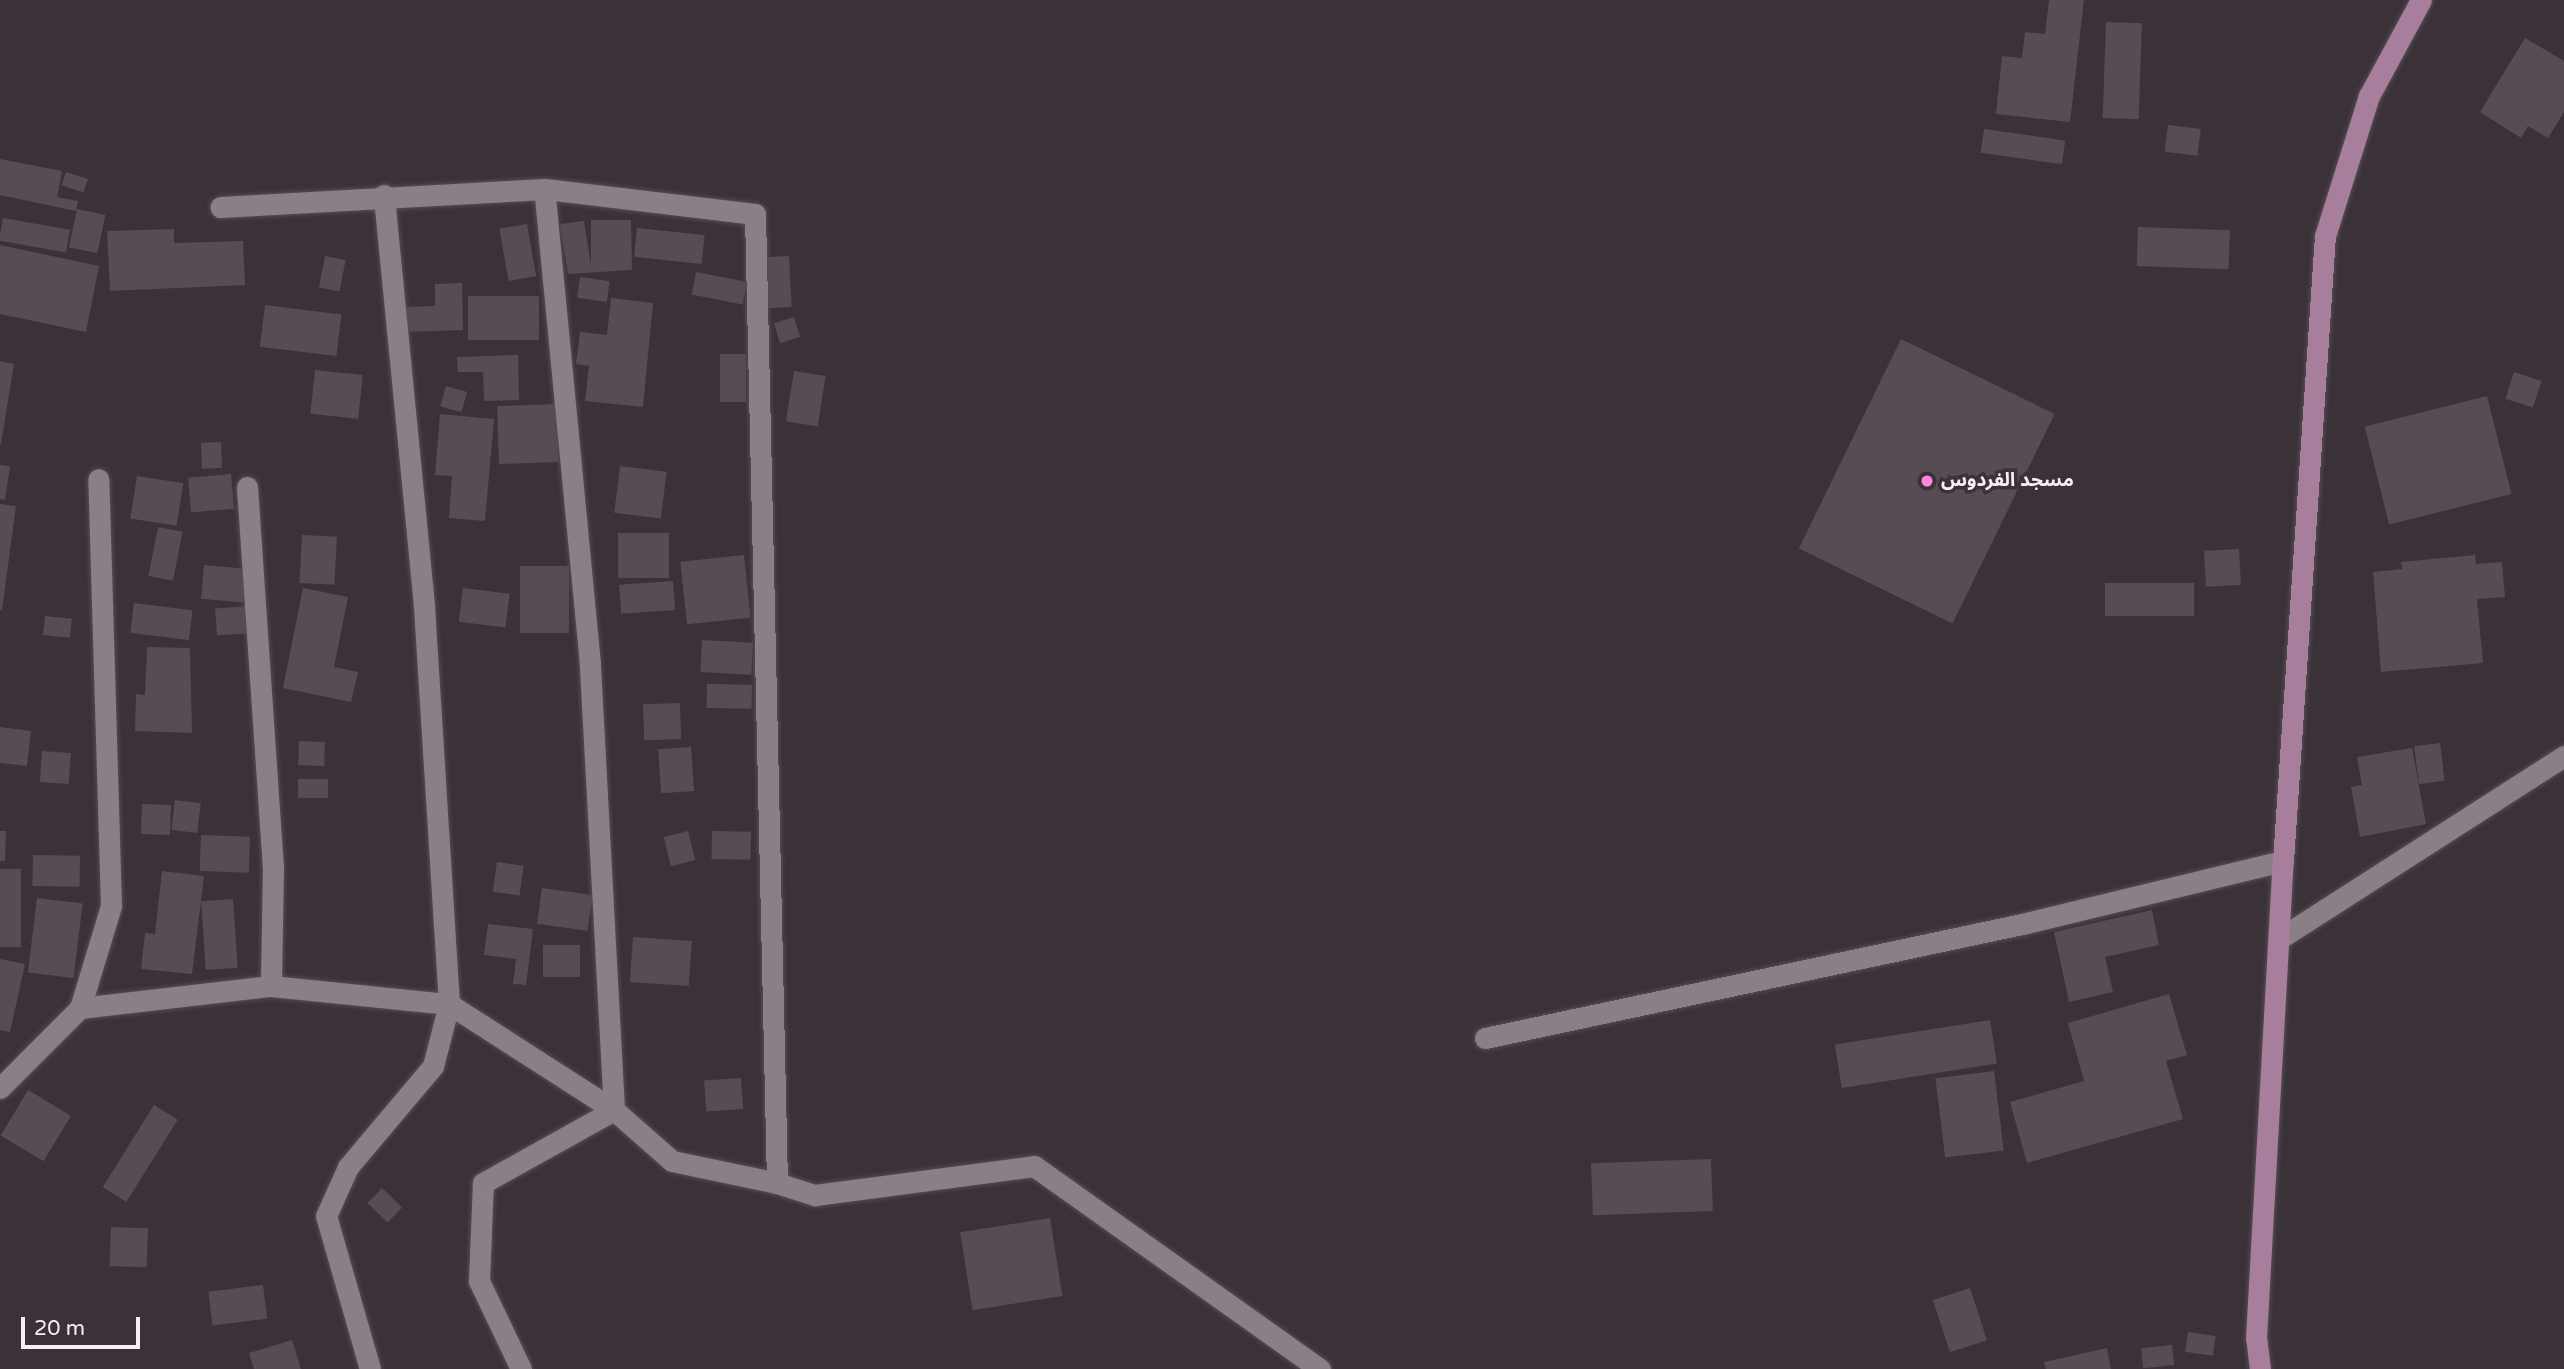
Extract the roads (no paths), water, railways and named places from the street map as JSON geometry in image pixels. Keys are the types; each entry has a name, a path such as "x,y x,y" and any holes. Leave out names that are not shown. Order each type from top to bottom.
{"main road":[{"path":"2260,1369 2256,1338 2283,937 2283,861 2325,236 2369,96 2421,0"}],"street":[{"path":"544,189 590,664 614,1110"},
{"path":"221,207 384,195 544,189 755,214 777,1183"},
{"path":"370,1369 326,1216 348,1167 433,1066 449,1004 424,605 384,195"},
{"path":"0,1088 80,1008 111,906 99,479"},
{"path":"247,487 274,868 271,986"},
{"path":"2283,937 2564,756"},
{"path":"1485,1038 2022,924 2283,861"},
{"path":"80,1008 271,986 449,1004 614,1110 672,1161 777,1183 815,1195 1034,1166 1320,1369"},
{"path":"522,1369 479,1281 483,1183 614,1110"}],"place":[{"name":"مسجد الفردوس","path":"1927,481"}]}
